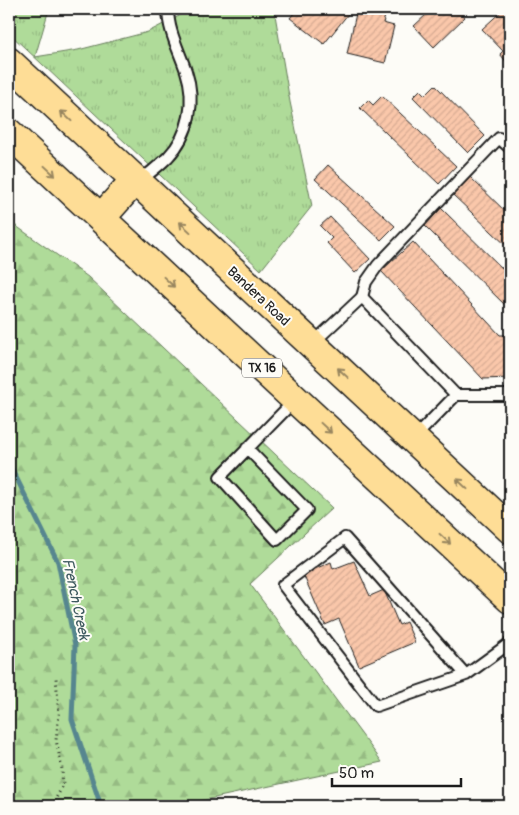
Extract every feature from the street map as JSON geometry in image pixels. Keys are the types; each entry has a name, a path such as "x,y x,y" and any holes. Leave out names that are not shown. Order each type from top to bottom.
{"main road":[{"name":"Bandera Road","path":"15,68 510,529"},
{"name":"TX 16","path":"11,135 510,599"},
{"path":"101,218 136,181"}],"lane":[{"path":"136,181 169,157 186,130 190,118 191,98 187,73 173,38 168,18 168,9"},
{"path":"312,345 362,297 366,282 378,264 499,138 510,148"},
{"path":"362,297 456,395"},
{"path":"413,438 456,395 510,395"},
{"path":"247,448 307,510 277,540 220,477 247,448 296,399"},
{"path":"466,675 345,538 282,585 376,706 466,675 510,643"}],"path":[{"path":"52,806 63,784 56,740 60,714 56,678"}],"green space":[{"path":"9,9 49,9 35,57 78,50 148,32 179,16 180,9 274,9 290,102 312,206 261,270 9,33"},
{"path":"9,221 88,277 332,508 250,584 382,762 177,806 9,806"}],"building":[{"path":"297,9 352,9 324,44 290,18"},
{"path":"357,9 385,16 383,23 394,26 385,63 347,54"},
{"path":"424,9 457,9 465,17 434,47 414,26 428,13"},
{"path":"504,9 510,15 509,65 500,54 503,51 482,29"},
{"path":"435,85 485,136 468,153 413,97 420,90 425,95"},
{"path":"382,96 456,166 439,184 360,108 368,100 373,105"},
{"path":"328,165 395,226 381,240 315,179"},
{"path":"470,177 510,216 510,249 453,195"},
{"path":"441,208 510,276 510,310 425,226"},
{"path":"330,217 370,259 355,273 327,243 332,238 320,226"},
{"path":"413,242 500,335 510,335 510,378 483,379 381,271"},
{"path":"354,561 370,596 384,590 399,625 406,622 415,642 359,666 339,619 325,625 303,574 331,562 333,569"}],"waterway":[{"name":"French Creek","path":"9,463 58,562 75,645 72,719 101,806"}]}
